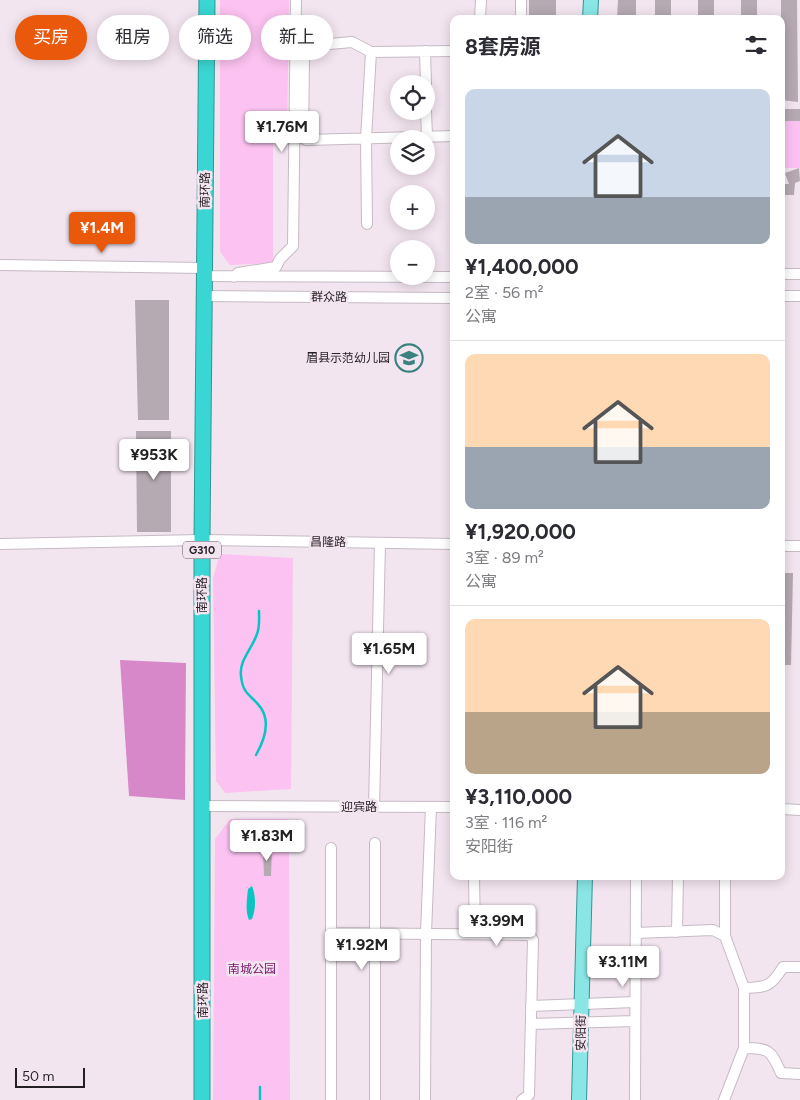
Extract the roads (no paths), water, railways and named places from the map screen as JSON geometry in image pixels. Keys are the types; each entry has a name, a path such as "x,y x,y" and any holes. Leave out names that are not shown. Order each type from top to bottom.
{"highway":[{"name":"南环路","path":"202,1100 202,540 208,0"}],"main road":[{"path":"590,15 591,0"},
{"name":"安阳街","path":"579,1100 585,880"}],"street":[{"path":"234,277 238,273 276,267 293,246 296,0"},
{"path":"480,15 481,0"},
{"path":"520,15 521,0"},
{"path":"390,139 306,140 303,137 304,59 307,46 352,42 371,52 450,51"},
{"path":"425,51 426,75"},
{"path":"367,224 366,140 371,52"},
{"path":"435,137 450,136"},
{"name":"群众路","path":"0,265 204,272 234,277 450,277"},
{"path":"785,274 800,274"},
{"name":"群众路","path":"204,296 450,298"},
{"path":"785,296 800,296"},
{"name":"昌隆路","path":"0,544 202,540 450,544"},
{"path":"374,807 380,543"},
{"path":"785,546 800,546"},
{"name":"迎宾路","path":"203,806 450,807"},
{"path":"425,1100 426,933 431,807"},
{"path":"785,809 800,810"},
{"path":"375,843 375,1100"},
{"path":"331,848 331,1100"},
{"path":"474,880 475,934"},
{"path":"635,1100 636,880"},
{"path":"677,932 678,880"},
{"path":"724,1100 744,1048 744,988 725,936 725,880"},
{"path":"636,933 713,930 725,936"},
{"path":"331,933 530,935 533,940 529,1096 522,1100"},
{"path":"744,988 764,987 775,979 784,967 800,967"},
{"path":"531,1006 636,1002"},
{"path":"531,1024 635,1021"},
{"path":"744,1048 764,1048 773,1054 781,1073 800,1074"}],"water":[{"path":"252,886 255,907 252,919 249,920 247,912 248,889"}],"waterway":[{"path":"256,755 264,738 266,720 261,708 244,688 241,670 258,631 259,611"},
{"path":"260,1087 260,1100"}],"place":[{"name":"眉县示范幼儿园","path":"409,358"}],"park label":[{"name":"南城公园","path":"252,969"}]}
